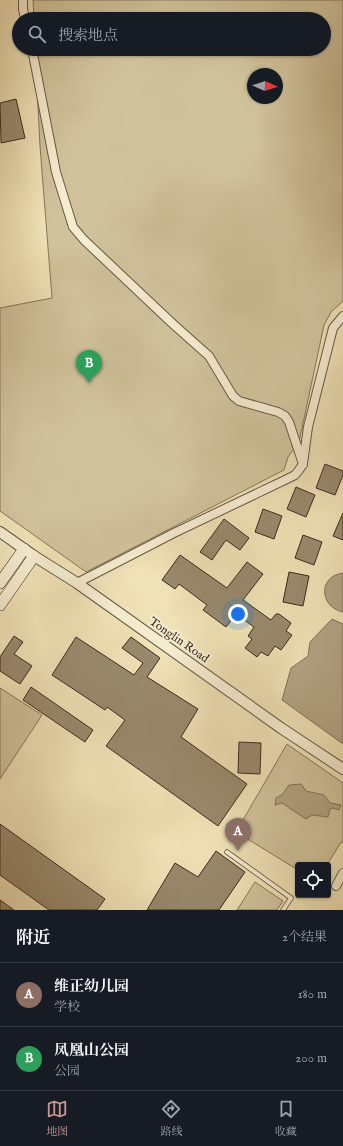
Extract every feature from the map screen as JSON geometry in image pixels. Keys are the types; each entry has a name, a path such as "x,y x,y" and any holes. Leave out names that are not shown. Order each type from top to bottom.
{"main road":[{"path":"0,583 24,549"},
{"path":"0,605 34,556"}],"street":[{"path":"23,0 24,12"},
{"path":"33,56 56,172 72,227 173,324 209,356 233,396 239,401 278,412 285,416 290,422 294,439 303,464"},
{"path":"77,583 174,533 295,475 303,464 308,427 333,328 343,316"},
{"name":"Tonglin Road","path":"0,532 34,556 77,583 280,728 343,769"},
{"path":"336,886 343,873"}],"lane":[{"path":"227,852 291,898 283,910"}],"shaded area":[{"path":"33,0 343,0 343,301 331,312 324,325 299,442 288,457 284,470 86,572 0,511 0,308 52,298 40,146 35,56 331,56 331,12 34,12"},
{"path":"343,573 343,612 335,609 329,604 325,592 326,585 329,580 335,575"},
{"path":"332,619 343,624 343,744 282,700 291,668 308,656 310,642"},
{"path":"0,688 42,715 0,779"},
{"path":"287,744 343,783 343,843 341,842 329,862 295,862 295,868 236,832"},
{"path":"301,784 306,791 324,795 330,803 341,805 339,810 333,808 330,809 328,817 312,815 306,819 282,803 275,805 276,798 282,795 289,785"},
{"path":"255,882 283,901 277,910 237,910"}],"building":[{"path":"16,99 25,138 1,143 0,103"},
{"path":"325,464 343,471 343,475 335,495 316,488"},
{"path":"296,487 315,495 306,517 287,509"},
{"path":"263,509 282,516 274,539 255,532"},
{"path":"343,513 343,540 333,536"},
{"path":"224,519 249,538 240,550 226,540 212,560 200,552"},
{"path":"303,535 322,542 314,565 295,558"},
{"path":"180,555 227,588 247,562 263,574 243,600 271,620 276,614 279,614 291,623 286,631 292,635 281,650 275,646 268,656 261,652 257,657 245,648 252,639 248,636 254,627 236,614 226,627 203,610 207,605 179,584 175,589 162,580"},
{"path":"289,572 309,576 303,606 283,602"},
{"path":"14,636 23,642 14,654 32,666 20,684 0,671 0,657"},
{"path":"76,637 134,675 143,663 122,648 131,637 160,658 147,677 198,709 181,737 247,784 218,826 106,746 125,720 107,707 105,710 52,675"},
{"path":"31,687 93,730 85,742 23,700"},
{"path":"239,742 261,743 260,774 238,773"},
{"path":"0,824 105,899 97,910 49,910 0,875"},
{"path":"216,851 245,872 219,910 147,910 175,863 198,877"},
{"path":"0,900 14,910 0,910"}],"place":[{"name":"凤凰山公园","path":"89,383"},
{"name":"维正幼儿园","path":"238,851"}]}
